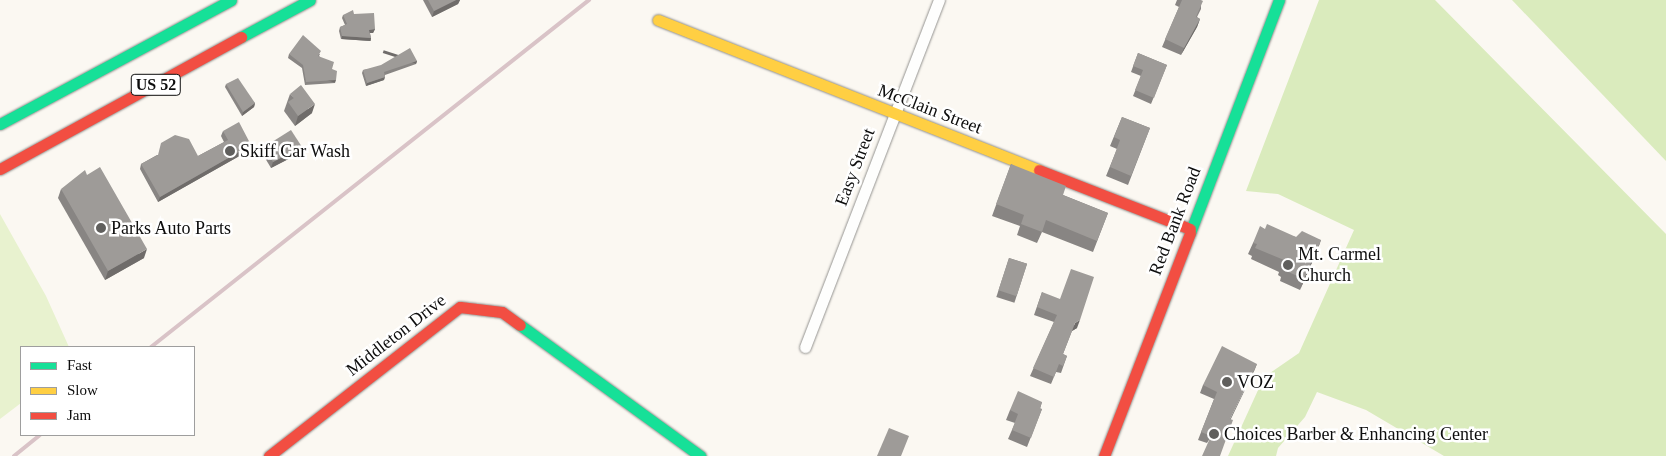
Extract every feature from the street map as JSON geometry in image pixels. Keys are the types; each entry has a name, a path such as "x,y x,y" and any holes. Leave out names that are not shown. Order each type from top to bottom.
{"main road":[{"name":"US 52","path":"0,124 231,0"},
{"name":"US 52","path":"0,169 310,0"},
{"name":"Red Bank Road","path":"1104,456 1190,229 1280,0"},
{"name":"McClain Street","path":"658,20 1190,229"},
{"name":"Middleton Drive","path":"269,456 460,306 482,307 502,312 700,456"}],"street":[{"name":"Easy Street","path":"805,347 894,114 940,0"}],"green space":[{"path":"1319,0 1435,0 1666,234 1666,456 1444,456 1366,410 1317,392 1305,417 1278,448 1276,456 1228,456 1264,377 1299,353 1354,230 1278,194 1246,191"},
{"path":"1512,0 1666,0 1666,161"},
{"path":"0,214 46,296 69,346 20,346 20,404 0,419"}],"building":[{"path":"428,0 456,0 434,11"},
{"path":"1182,0 1203,1 1196,17 1200,19 1184,48 1165,39"},
{"path":"353,10 354,14 374,13 375,29 369,30 371,38 342,36 340,27 347,24 343,15"},
{"path":"303,35 321,51 318,56 334,62 332,69 337,71 336,80 306,82 303,65 289,54"},
{"path":"410,48 417,61 384,72 385,77 367,83 363,70 381,65"},
{"path":"1138,53 1167,65 1154,98 1135,90 1143,70 1133,66"},
{"path":"238,78 255,103 243,112 226,84"},
{"path":"301,85 315,104 298,116 288,102 294,98 290,94"},
{"path":"1122,117 1150,128 1131,176 1110,167 1120,140 1114,137"},
{"path":"239,122 251,145 160,197 141,164 158,155 161,143 175,135 189,139 198,156 228,140 223,131"},
{"path":"291,130 302,147 273,162 264,147"},
{"path":"1011,164 1066,186 1063,195 1108,213 1097,241 1046,220 1042,232 1021,224 1024,215 996,204"},
{"name":"Parks Auto Parts","path":"100,167 147,249 108,271 61,189 85,170 87,175"},
{"name":"Mt. Carmel Church","path":"1267,224 1296,237 1302,231 1321,240 1304,279 1284,270 1286,266 1282,264 1284,260 1255,248 1257,244 1253,243 1260,226 1265,229"},
{"path":"1009,258 1027,264 1017,296 998,290"},
{"path":"1071,269 1094,277 1080,320 1075,323 1063,354 1067,356 1063,366 1059,364 1054,377 1033,368 1057,315 1037,307 1042,292 1060,299"},
{"path":"1222,346 1257,364 1230,419 1233,420 1220,456 1202,456 1211,436 1201,432 1217,392 1203,385"},
{"path":"1018,391 1042,402 1040,408 1042,409 1031,438 1012,430 1018,414 1010,410"},
{"path":"889,428 909,436 901,456 877,456"}],"railway":[{"path":"152,346 589,0"},
{"path":"14,456 39,436"}],"traffic: fast":[{"path":"0,124 231,0"},
{"path":"241,37 310,0"},
{"path":"1190,233 1279,0"},
{"path":"520,325 700,456"}],"traffic: slow":[{"path":"658,20 1039,170"}],"traffic: jam":[{"path":"0,169 241,37"},
{"path":"1039,170 1190,229"},
{"path":"1104,456 1190,233"},
{"path":"269,456 460,307 502,312 520,325"}],"place":[{"name":"Skiff Car Wash","path":"230,151"},
{"name":"Parks Auto Parts","path":"101,228"},
{"name":"Mt. Carmel Church","path":"1288,265"},
{"name":"VOZ","path":"1227,382"},
{"name":"Choices Barber & Enhancing Center","path":"1214,434"}]}
